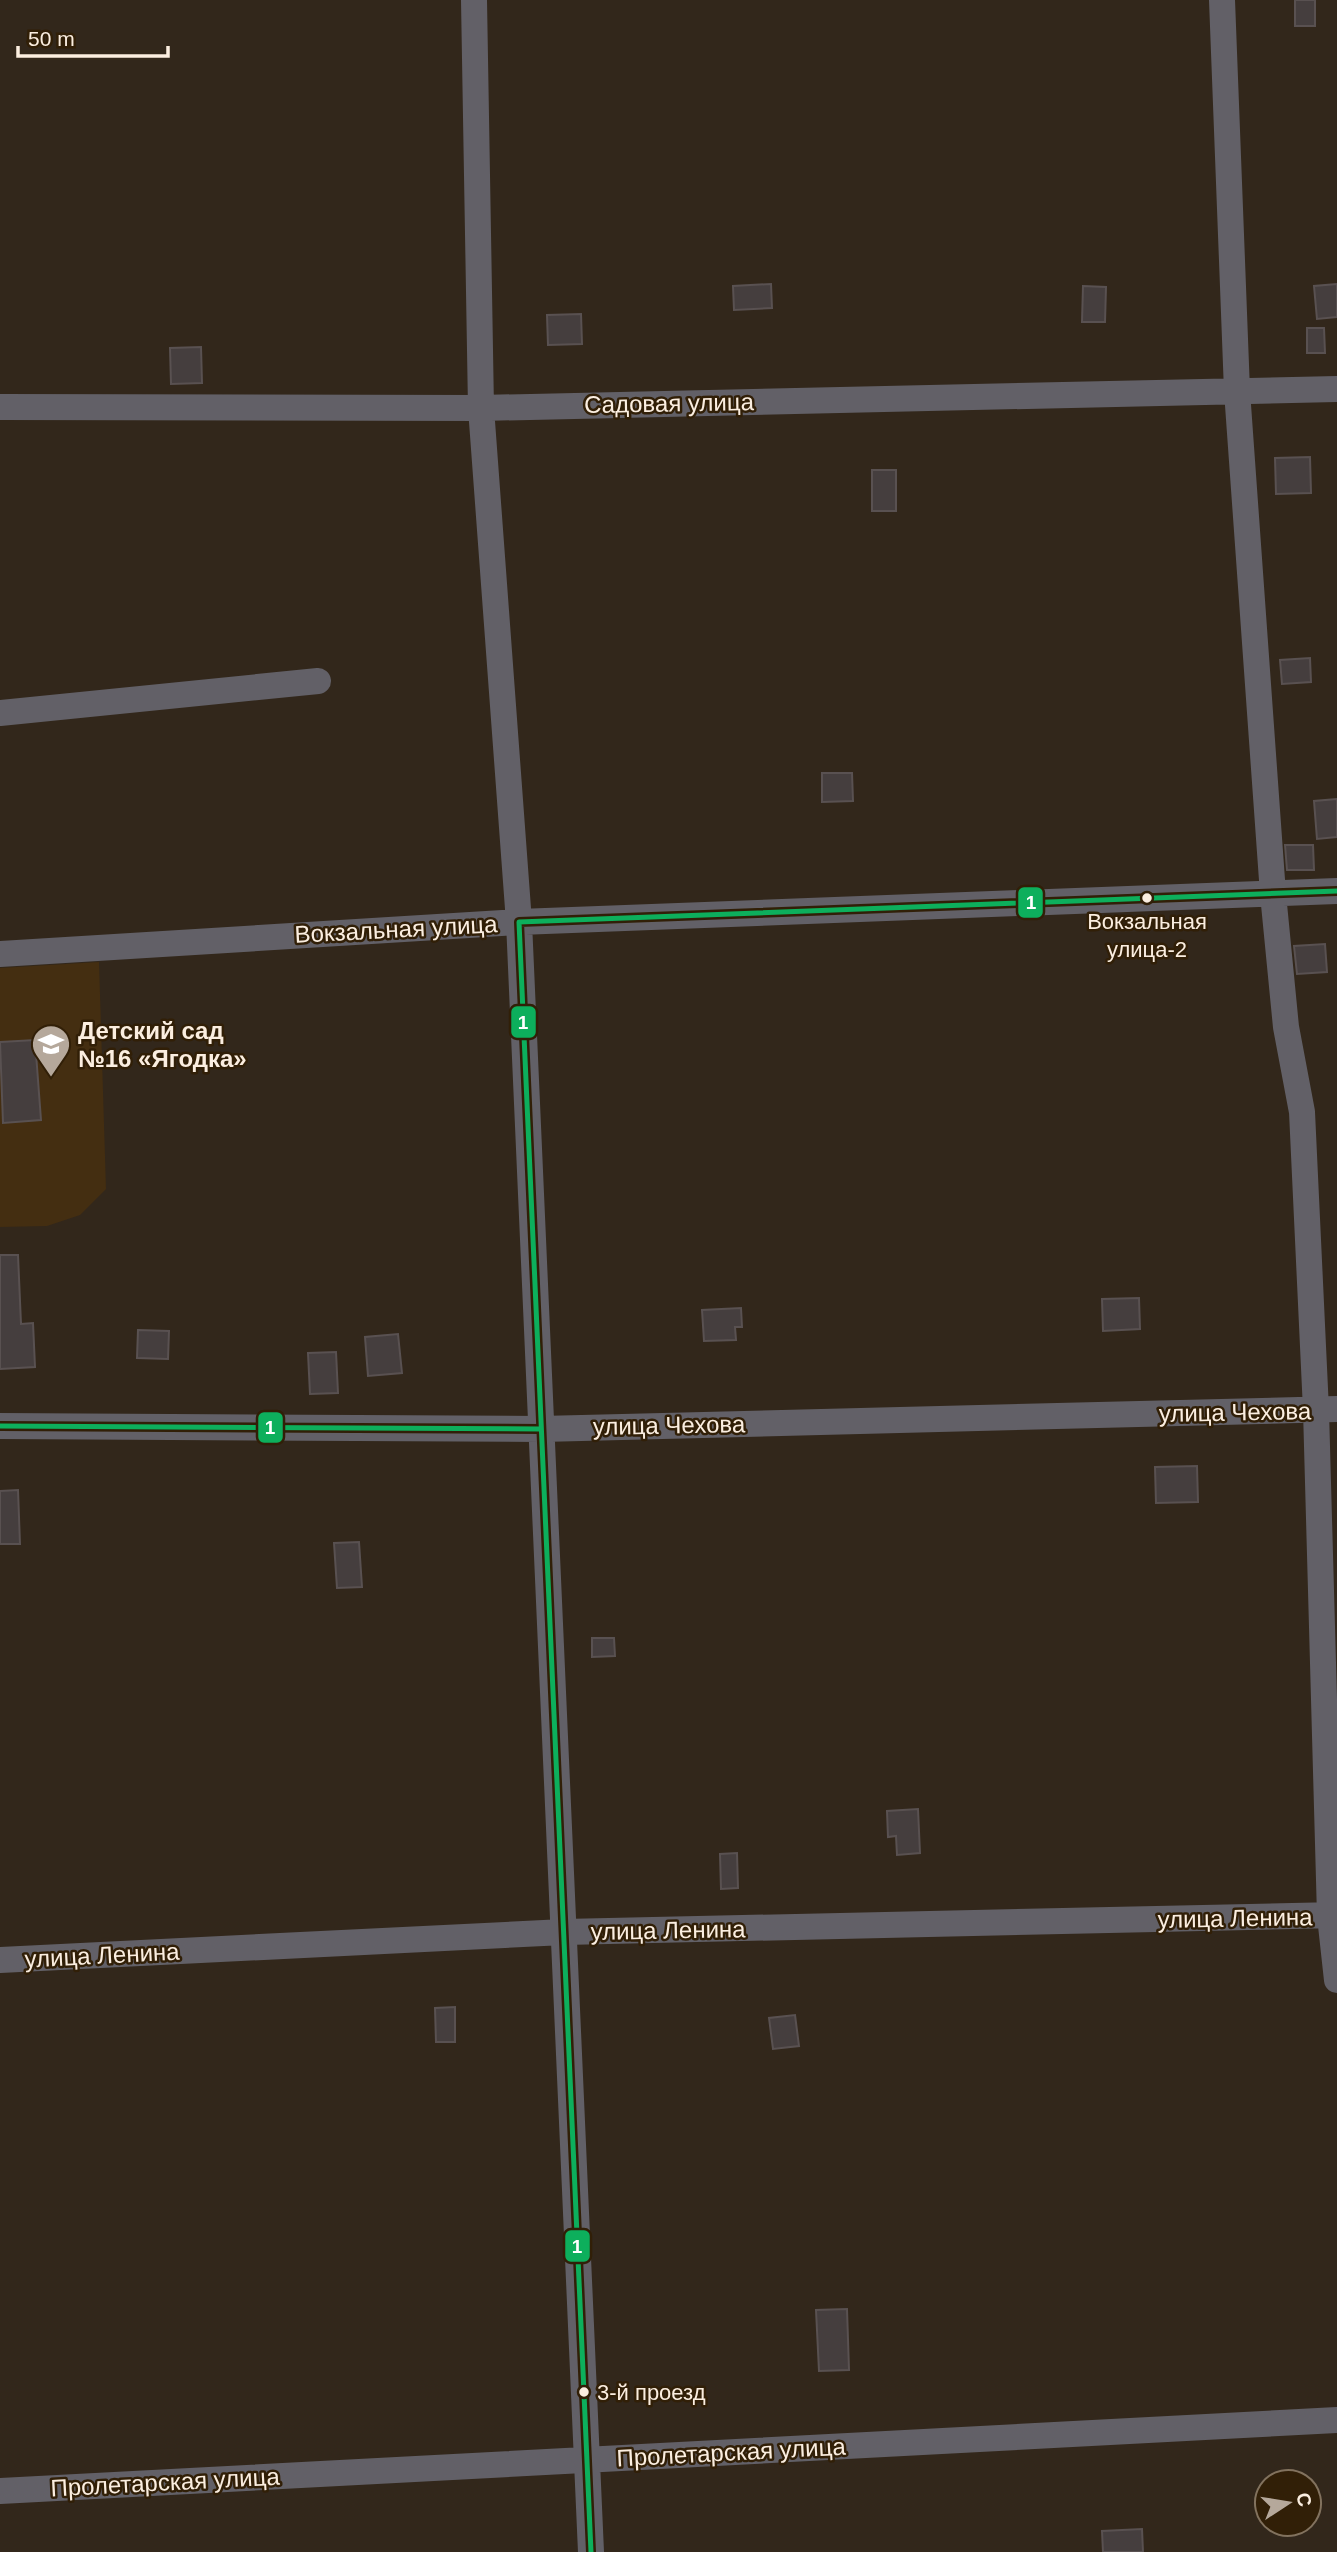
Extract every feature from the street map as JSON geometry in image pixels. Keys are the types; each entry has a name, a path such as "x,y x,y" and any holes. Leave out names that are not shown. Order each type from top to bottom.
{"street":[{"path":"474,0 481,408 519,922 591,2552"},
{"path":"1222,0 1237,391 1273,894 1286,1027 1302,1112 1326,1409 1333,1915 1337,1980"},
{"name":"Садовая улица","path":"0,407 481,408 1337,389"},
{"path":"0,713 318,681"},
{"name":"Вокзальная улица","path":"0,954 519,922 1337,891"},
{"name":"улица Чехова","path":"0,1426 541,1429 1326,1409"},
{"name":"улица Ленина","path":"0,1960 564,1932 1333,1915"},
{"name":"Пролетарская улица","path":"0,2491 1337,2420"}],"shaded area":[{"name":"Детский сад №16 «Ягодка»","path":"99,962 106,1189 80,1215 47,1226 0,1227 0,968"}],"building":[{"path":"1295,0 1315,0 1315,26 1295,26"},
{"path":"771,284 772,308 734,310 733,286"},
{"path":"1337,284 1337,317 1317,319 1314,286"},
{"path":"1083,286 1106,287 1105,322 1082,322"},
{"path":"581,314 582,344 548,345 547,315"},
{"path":"1307,328 1324,328 1325,353 1307,353"},
{"path":"201,347 202,383 171,384 170,348"},
{"path":"1310,457 1311,493 1276,494 1275,458"},
{"path":"872,470 896,470 896,511 872,511"},
{"path":"1310,658 1311,682 1282,684 1280,660"},
{"path":"822,773 852,773 853,801 822,802"},
{"path":"1337,799 1337,837 1317,839 1314,801"},
{"path":"1285,845 1313,845 1314,870 1287,870"},
{"path":"1325,944 1327,972 1297,974 1294,946"},
{"path":"35,1040 41,1120 3,1123 0,1042"},
{"path":"0,1255 18,1255 21,1324 33,1323 35,1367 0,1369"},
{"path":"1139,1298 1140,1329 1103,1331 1102,1299"},
{"path":"741,1308 742,1327 735,1327 736,1340 704,1341 702,1310"},
{"path":"138,1330 169,1331 168,1359 137,1358"},
{"path":"398,1334 402,1373 368,1376 365,1337"},
{"path":"336,1352 338,1393 310,1394 308,1353"},
{"path":"1197,1466 1198,1502 1156,1503 1155,1467"},
{"path":"18,1490 20,1544 0,1544 0,1491"},
{"path":"359,1542 362,1587 337,1588 334,1543"},
{"path":"592,1638 614,1638 615,1656 592,1657"},
{"path":"918,1809 920,1853 897,1855 896,1836 888,1837 887,1811"},
{"path":"737,1853 738,1888 721,1889 720,1854"},
{"path":"455,2007 455,2042 436,2042 435,2008"},
{"path":"795,2015 799,2046 773,2049 769,2018"},
{"path":"847,2309 849,2370 819,2371 816,2310"},
{"path":"1142,2529 1143,2552 1103,2552 1102,2531"}],"transit line":[{"name":"1","path":"591,2552 519,922 1337,891"},
{"name":"1","path":"0,1426 541,1429"}],"place":[{"name":"Вокзальная улица-2","path":"1147,898"},
{"name":"Детский сад №16 «Ягодка»","path":"51,1078"},
{"name":"3-й проезд","path":"584,2392"}]}
